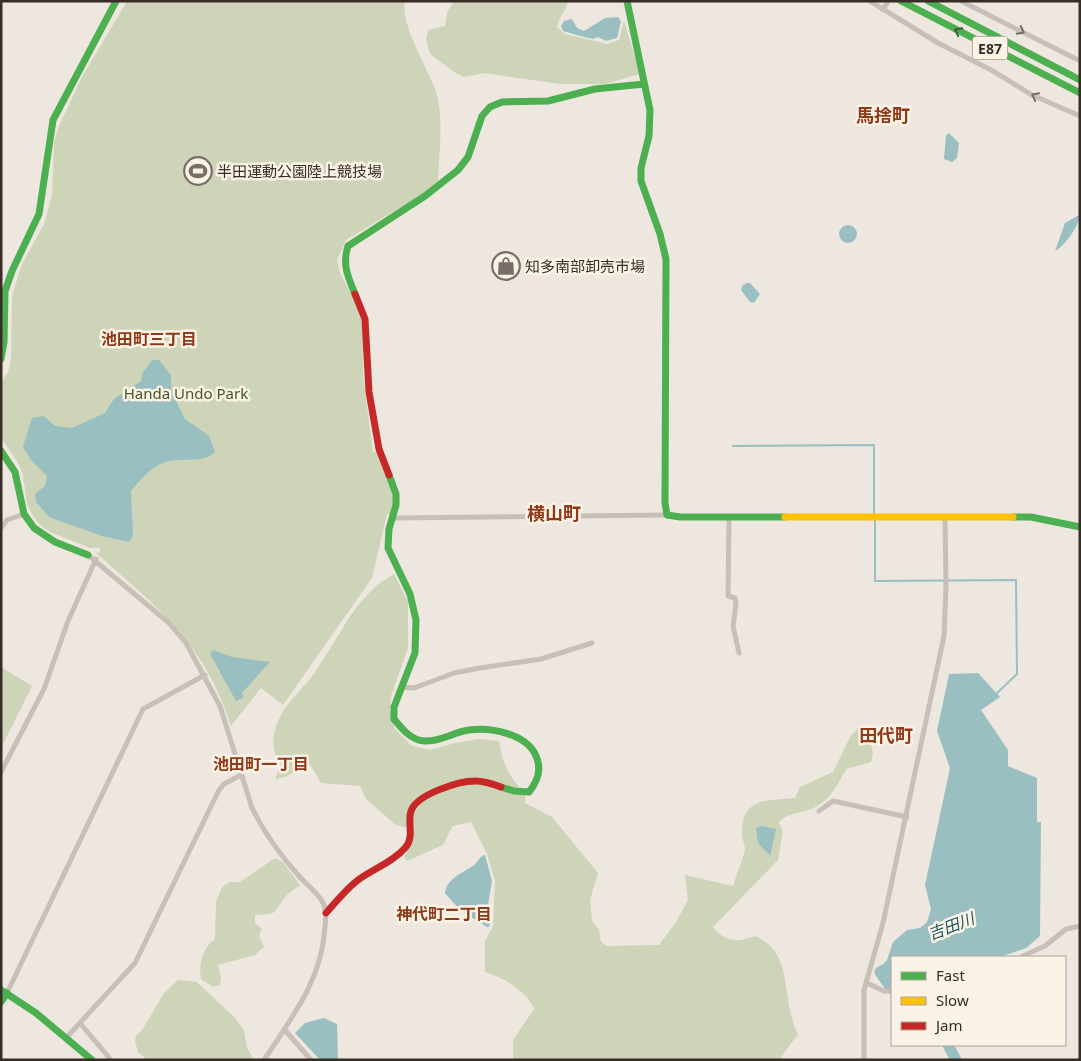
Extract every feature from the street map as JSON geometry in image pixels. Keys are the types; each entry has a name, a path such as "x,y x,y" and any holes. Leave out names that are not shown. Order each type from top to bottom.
{"main road":[{"path":"1,360 5,290 9,275 38,217 42,204 47,140 52,120 116,1"},
{"path":"627,1 649,103 650,124 641,181 664,247 667,272 664,332 665,503 668,515 729,517 1030,517 1080,527"},
{"name":"E87","path":"901,1 1080,93"},
{"name":"E87","path":"928,1 1080,80"},
{"path":"326,913 351,886 405,848 411,835 412,808 417,802 433,793 469,781 484,781 508,790 529,792 534,786 539,770 537,755 527,742 519,737 507,733 469,730 441,740 428,742 406,734 398,725 393,715 415,653 416,620 410,594 389,552 389,529 396,494 379,449 369,392 366,324 344,261 348,246 425,196 458,170 468,157 482,116 490,106 502,102 548,101 595,89 644,84"},
{"path":"1,451 15,472 24,514 43,535 88,554"},
{"path":"1,1002 4,991 36,1012 92,1060"}],"street":[{"path":"870,1 938,43 1008,79 1032,95 1080,116"},
{"path":"883,10 888,1"},
{"path":"962,1 1080,61"},
{"path":"1,528 7,520 24,514"},
{"path":"392,518 668,515"},
{"path":"729,517 728,596 734,598 736,604 733,626 740,653"},
{"path":"864,1060 864,990 883,923 944,636 946,586 945,517"},
{"path":"88,554 169,623 183,639 205,675 220,706 258,821 293,869 321,899 326,913 324,943 318,969 310,988 264,1060"},
{"path":"1,772 44,689 68,621 96,559"},
{"path":"402,687 414,688 454,673 542,659 592,643"},
{"path":"4,991 143,709 205,675"},
{"path":"66,1038 135,963 219,790 224,784 242,776"},
{"path":"819,811 833,801 907,816"},
{"path":"1023,956 1045,946 1066,929 1080,926"},
{"path":"867,983 884,991 891,992"},
{"path":"80,1023 110,1060"},
{"path":"284,1029 310,1060"}],"green space":[{"name":"Handa Undo Park","path":"127,1 405,1 407,22 436,92 440,113 438,181 423,194 346,240 337,260 340,273 360,311 363,330 363,375 373,452 378,452 394,494 392,515 387,514 372,578 283,705 261,688 231,726 208,672 193,649 159,610 96,553 100,552 100,548 90,548 50,532 40,525 27,504 23,475 17,461 1,438 1,384 8,372 11,359 12,296 22,264 44,224 52,195 54,143 59,126 82,77"},
{"path":"454,1 568,1 557,27 565,34 607,44 619,40 624,21 640,74 605,84 559,84 485,73 464,77 430,54 426,40 428,30 445,26 447,13"},
{"path":"394,574 408,602 408,648 391,696 390,710 395,729 412,746 430,750 479,739 499,741 507,769 525,793 525,803 552,817 598,873 590,900 592,921 599,930 601,942 607,946 659,945 676,922 688,900 685,875 733,886 745,849 742,837 743,824 745,814 750,808 765,801 795,798 800,787 833,772 851,735 859,728 866,732 873,752 871,762 846,769 836,787 818,806 787,816 779,822 783,832 778,860 713,927 722,936 732,940 743,940 755,936 768,943 776,953 785,978 789,1006 798,1034 779,1060 513,1060 513,1040 534,1009 526,997 514,986 485,972 485,941 493,926 495,881 487,854 471,822 453,826 443,845 407,861 404,857 412,844 413,829 396,825 366,799 360,786 321,783 310,764 285,777 275,779 281,764 275,754 274,738 281,714 315,672 358,605 380,583"},
{"path":"1,667 32,686 1,748"},
{"path":"275,858 283,862 300,885 287,895 273,913 255,915 255,923 262,929 259,936 264,947 255,955 218,965 221,977 220,985 213,987 201,979 200,968 202,957 207,947 215,939 216,902 222,887 230,882 240,882"},
{"path":"178,980 197,982 235,1018 244,1030 247,1048 254,1060 147,1060 138,1052 135,1041 136,1035 142,1030 164,993"}],"water":[{"path":"618,17 621,21 617,38 606,41 598,37 593,39 563,31 561,26 564,21 572,19 577,28 584,31 605,18"},
{"path":"949,133 959,143 957,158 952,162 944,159 946,135"},
{"path":"1079,215 1071,235 1055,251 1065,223"},
{"path":"844,225 852,225 857,230 855,241 844,243 839,238 839,230"},
{"path":"750,283 760,294 754,303 750,302 741,290 743,285"},
{"path":"152,360 159,360 171,375 171,391 185,419 209,436 215,452 203,458 163,463 150,471 142,479 131,491 133,536 129,542 102,536 49,517 36,502 35,494 45,486 47,476 31,460 23,447 32,418 44,416 55,426 72,428 105,413 114,399 141,381 142,374"},
{"path":"213,650 232,657 270,662 242,693 244,697 236,701 210,654"},
{"path":"978,673 1000,697 981,710 1008,750 1008,766 1037,778 1037,822 1041,822 1040,936 1026,948 1003,956 891,956 891,981 880,968 887,960 893,942 907,930 920,928 927,922 931,909 925,885 950,768 937,731 949,674"},
{"path":"762,826 776,829 770,856 758,843 756,828"},
{"path":"485,855 492,881 488,905 490,926 487,927 460,910 445,893 452,880"},
{"path":"324,1018 337,1024 338,1060 320,1060 295,1033 305,1023"}],"waterway":[{"path":"733,446 874,445 874,514"},
{"path":"875,519 875,581 1016,580 1017,674 996,694"},
{"name":"吉田川","path":"891,966 880,972 891,988"},
{"name":"吉田川","path":"949,1046 956,1060"}],"traffic: fast":[{"path":"1,359 4,342 5,291 12,271 39,214 53,120 116,1"},
{"path":"627,1 650,110 649,136 641,168 641,181 660,234 666,259 665,503 667,515 680,517 785,517"},
{"path":"901,1 1080,93"},
{"path":"928,1 1080,80"},
{"path":"355,294 346,265 348,246 425,196 458,170 468,157 482,116 490,107 502,102 548,101 595,89 644,84"},
{"path":"1,451 15,472 24,514 34,528 55,542 88,555"},
{"path":"389,475 396,494 396,505 389,529 388,548 410,594 416,620 415,653 394,707 394,719 400,727 415,739 424,741 436,740 463,731 478,729 497,731 517,737 525,742 531,748 538,761 539,770 534,784 529,792 514,791 501,787"},
{"path":"1013,517 1031,517 1080,527"},
{"path":"1,990 36,1013 92,1060"},
{"path":"1,1002 7,993"}],"traffic: slow":[{"path":"785,517 1013,517"}],"traffic: jam":[{"path":"355,294 365,319 369,392 379,449 389,475"},
{"path":"326,913 354,884 395,857 405,848 410,839 411,811 421,799 459,783 475,781 501,787"}],"place":[{"name":"半田運動公園陸上競技場","path":"198,171"},
{"name":"知多南部卸売市場","path":"506,266"}],"district":[{"name":"馬捨町","path":"883,115"},
{"name":"池田町三丁目","path":"149,339"},
{"name":"横山町","path":"554,513"},
{"name":"田代町","path":"886,735"},
{"name":"池田町一丁目","path":"261,764"},
{"name":"神代町二丁目","path":"444,914"}]}
